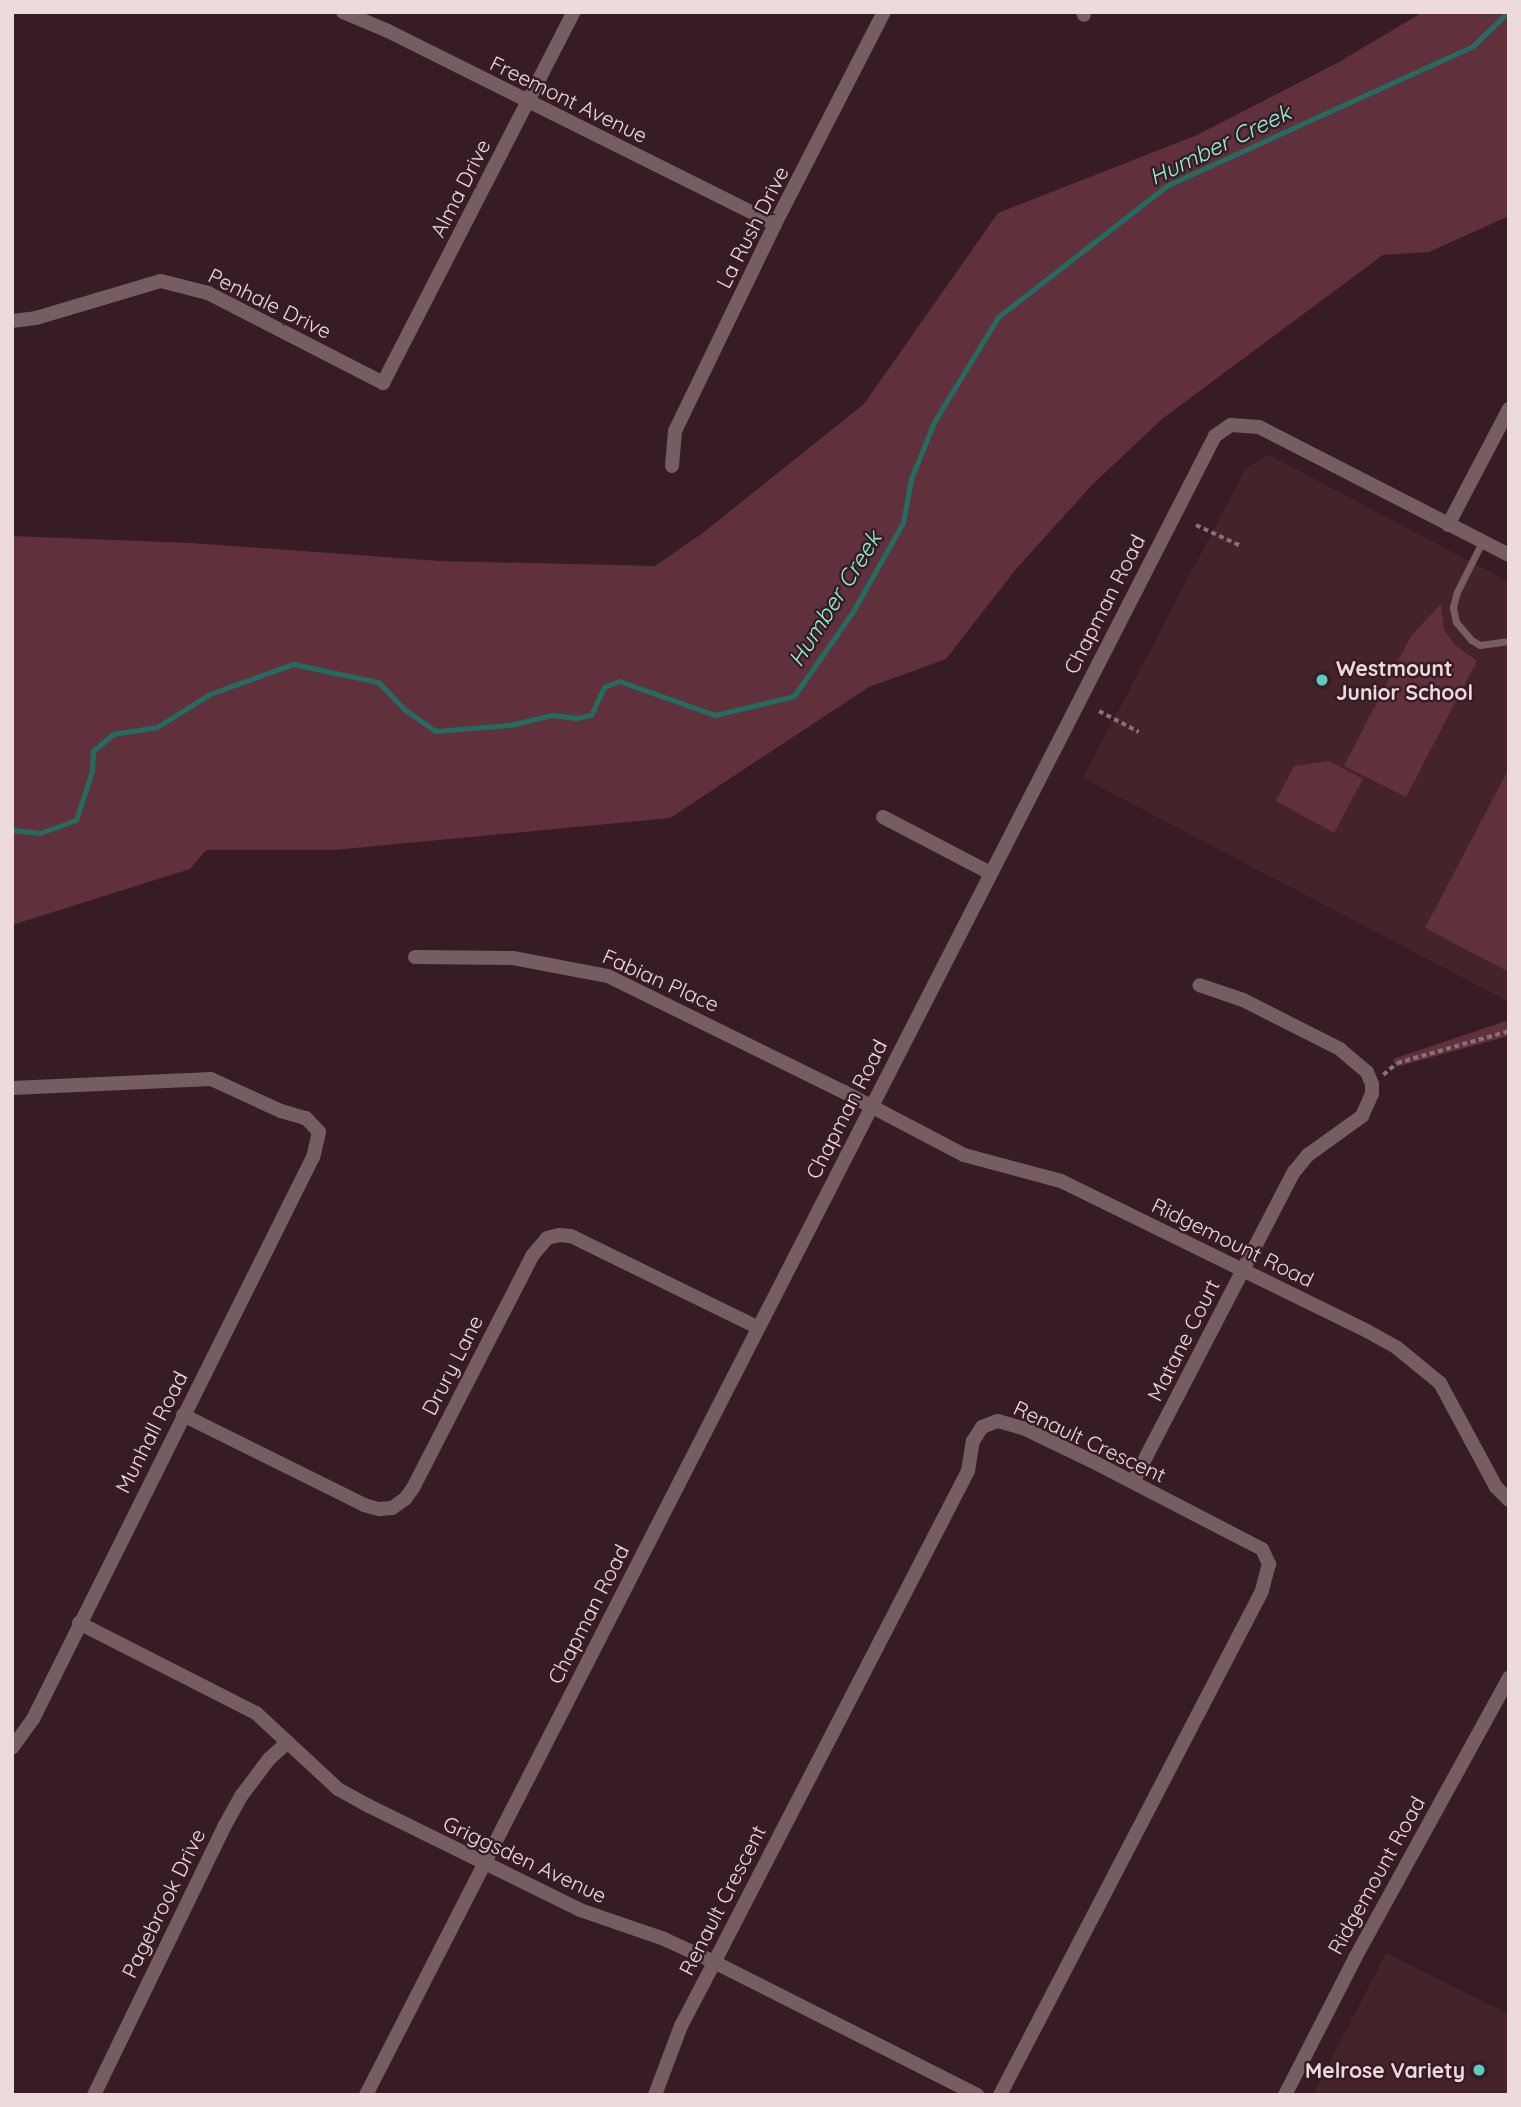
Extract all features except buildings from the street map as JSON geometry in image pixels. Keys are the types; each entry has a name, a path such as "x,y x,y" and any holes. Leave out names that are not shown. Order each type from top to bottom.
{"street":[{"name":"Freemont Avenue","path":"343,12 388,31 775,225"},
{"name":"Alma Drive","path":"383,383 574,12"},
{"name":"La Rush Drive","path":"672,466 675,431 775,225 884,12"},
{"name":"Penhale Drive","path":"12,321 36,318 161,281 208,293 383,383"},
{"path":"1448,525 1509,409"},
{"name":"Chapman Road","path":"366,2095 482,1863 872,1107 1208,446 1222,430 1240,424 1259,427 1509,555"},
{"path":"883,817 990,873"},
{"name":"Fabian Place","path":"415,957 513,958 608,976 872,1107"},
{"path":"1199,985 1242,1000 1340,1049 1361,1065 1373,1084"},
{"name":"Munhall Road","path":"12,1088 211,1079 281,1111 299,1115 319,1132 313,1157 33,1719 12,1748"},
{"name":"Matane Court","path":"1133,1482 1294,1172 1308,1155 1362,1116 1372,1094 1373,1084"},
{"name":"Ridgemount Road","path":"872,1107 964,1155 1060,1181 1367,1331 1422,1365 1440,1383 1454,1404 1496,1487 1509,1500"},
{"name":"Drury Lane","path":"183,1415 364,1505 379,1509 392,1508 405,1499 413,1488 532,1256 547,1238 571,1236 757,1327"},
{"name":"Renault Crescent","path":"655,2095 681,2026 968,1471 973,1441 982,1427 998,1421 1023,1428 1262,1549 1269,1563 1262,1591 1000,2095"},
{"name":"Griggsden Avenue","path":"79,1623 256,1713 338,1789 580,1910 664,1939 714,1962 977,2095"},
{"name":"Ridgemount Road","path":"1285,2095 1355,1958 1509,1678"},
{"name":"Pagebrook Drive","path":"94,2095 224,1826 262,1768 288,1742"}],"lane":[{"path":"1482,542 1457,592 1453,607 1456,622 1471,640 1480,645 1509,642"}],"path":[{"path":"1196,525 1241,546"},
{"path":"1099,711 1139,732"},
{"path":"1373,1084 1397,1063 1509,1031"}],"shaded area":[{"path":"1423,12 1509,12 1509,216 1429,252 1383,255 1162,419 1092,485 1016,569 946,659 869,687 670,818 334,850 206,850 190,869 12,925 12,536 190,543 440,561 655,566 704,532 864,404 998,213 1197,135 1339,62"},
{"name":"Westmount Junior School","path":"1269,455 1509,582 1509,1002 1083,778 1246,468"},
{"path":"1441,604 1444,630 1454,644 1477,661 1406,797 1344,766 1411,636"},
{"path":"1329,761 1363,779 1334,833 1276,801 1294,766"},
{"path":"1507,772 1509,773 1509,972 1425,928"},
{"path":"1509,1020 1509,1036 1396,1067 1393,1059"},
{"path":"1386,1953 1509,2014 1509,2095 1313,2095"}],"waterway":[{"name":"Humber Creek","path":"12,830 40,833 76,820 92,771 93,751 113,734 157,727 210,694 293,664 378,682 404,709 435,731 510,725 552,715 576,718 591,715 604,687 619,681 715,715 794,696 852,613 903,523 911,479 934,422 998,317 1166,186 1473,46 1508,12"}],"place":[{"name":"Westmount Junior School","path":"1322,680"},
{"name":"Melrose Variety","path":"1479,2070"}]}
